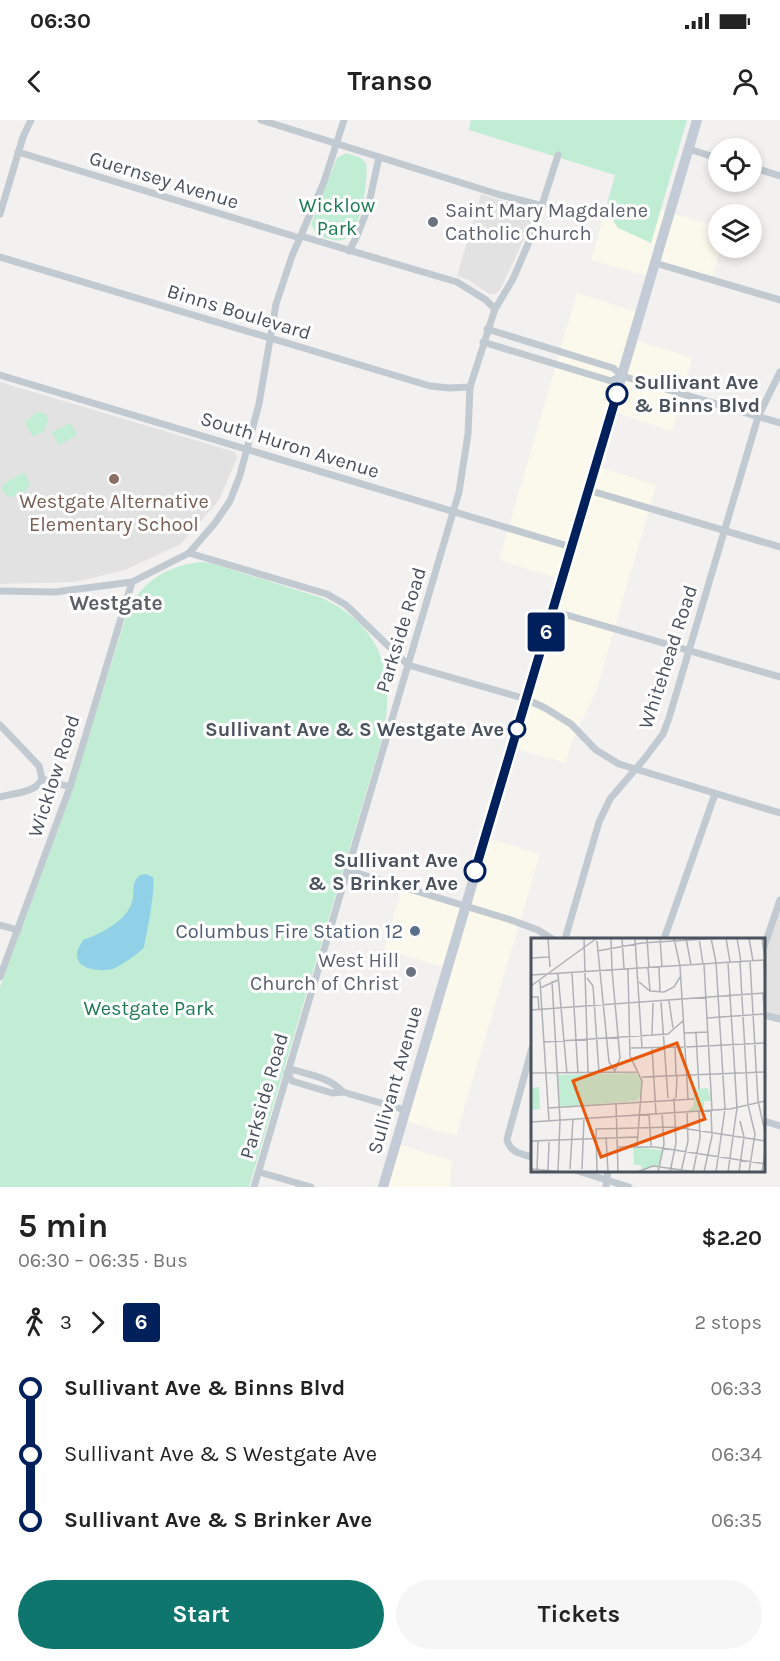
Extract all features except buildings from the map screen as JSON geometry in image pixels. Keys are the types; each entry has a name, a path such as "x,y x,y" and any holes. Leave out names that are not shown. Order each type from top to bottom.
{"main road":[{"name":"Sullivant Avenue","path":"383,1187 697,120"}],"street":[{"path":"0,214 18,152 31,120"},
{"path":"261,120 497,194 543,206"},
{"path":"0,591 55,592 132,582 189,553 203,538 230,501 259,404 276,304 300,237 324,182 344,120"},
{"path":"688,149 708,155"},
{"name":"Guernsey Avenue","path":"18,152 457,282 486,300 495,309"},
{"name":"Parkside Road","path":"254,1187 453,511 465,460 470,387 483,342 495,309 513,279 543,206 558,155"},
{"path":"349,251 357,238 368,208 379,157"},
{"path":"762,170 780,176"},
{"name":"Binns Boulevard","path":"0,257 430,386 470,387"},
{"path":"655,263 780,300"},
{"path":"488,329 613,368 622,376 780,423"},
{"path":"483,342 611,381 622,376"},
{"name":"Whitehead Road","path":"565,938 600,822 610,799 663,734 758,417 780,372"},
{"name":"South Huron Avenue","path":"0,375 571,547"},
{"path":"588,490 780,547"},
{"path":"189,553 327,594 346,605 408,665 526,699 571,724 596,750 608,758 634,769 780,813"},
{"name":"Wicklow Road","path":"0,976 70,787 132,582"},
{"path":"553,611 780,677"},
{"path":"0,725 39,766 42,779 40,784 32,789 0,797"},
{"path":"42,779 70,787"},
{"path":"664,938 715,794"},
{"path":"347,870 511,920 538,930 550,938"},
{"path":"765,944 780,900"},
{"path":"0,925 18,930"},
{"path":"765,1015 780,1019"},
{"path":"531,1052 507,1143 516,1152 531,1157"},
{"path":"343,1092 335,1084 315,1076 294,1070 287,1073 292,1081 333,1093 343,1092 405,1110"},
{"path":"765,1121 780,1126"},
{"path":"259,1172 311,1187"},
{"path":"580,1172 607,1184 630,1187"}],"shaded area":[{"path":"481,194 526,208 533,220 500,290 495,294 489,294 469,280 457,276"},
{"path":"607,204 612,205 650,243 661,210 708,224 708,258 718,258 712,277 659,261 654,278 591,260"},
{"path":"577,293 643,314 635,340 692,358 672,431 614,412 598,467 656,485 597,689 571,744 566,763 510,747 560,579 499,560"},
{"name":"Westgate Alternative Elementary School","path":"0,382 235,452 237,458 219,500 181,544 125,570 75,582 0,584"},
{"path":"484,837 540,854 456,1136 401,1120 446,968 384,949 403,885 464,903"},
{"path":"780,911 780,1016 765,1011 765,954"},
{"path":"395,1143 452,1161 450,1187 381,1187"}],"green space":[{"path":"471,120 687,120 651,243 618,228 609,214 612,206 607,204 615,175 469,130"},
{"name":"Wicklow Park","path":"346,153 361,158 366,163 363,204 351,234 342,240 327,239 317,235 311,224 337,158"},
{"path":"37,412 46,414 48,419 45,430 33,437 26,421"},
{"path":"71,423 77,435 59,445 52,432"},
{"path":"24,472 30,484 25,492 12,497 7,496 2,490 3,484"},
{"name":"Westgate Park","path":"202,562 322,598 342,610 358,622 371,637 385,670 387,689 384,732 249,1187 0,1187 0,987 70,797 128,610 141,590 158,576 179,567"}],"water":[{"path":"146,874 153,877 154,882 144,947 113,969 96,970 85,967 81,964 77,954 83,940 106,930 121,919 131,905 136,880 140,875"}],"bus line":[{"name":"6","path":"475,871 617,394"}],"place":[{"name":"Saint Mary Magdalene Catholic Church","path":"433,222"},
{"name":"Sullivant Ave & Binns Blvd","path":"617,394"},
{"name":"Westgate Alternative Elementary School","path":"114,479"},
{"name":"Sullivant Ave & S Westgate Ave","path":"517,729"},
{"name":"Sullivant Ave & S Brinker Ave","path":"475,871"},
{"name":"Columbus Fire Station 12","path":"415,931"},
{"name":"West Hill Church of Christ","path":"411,972"}],"district":[{"name":"Westgate","path":"116,603"}]}
